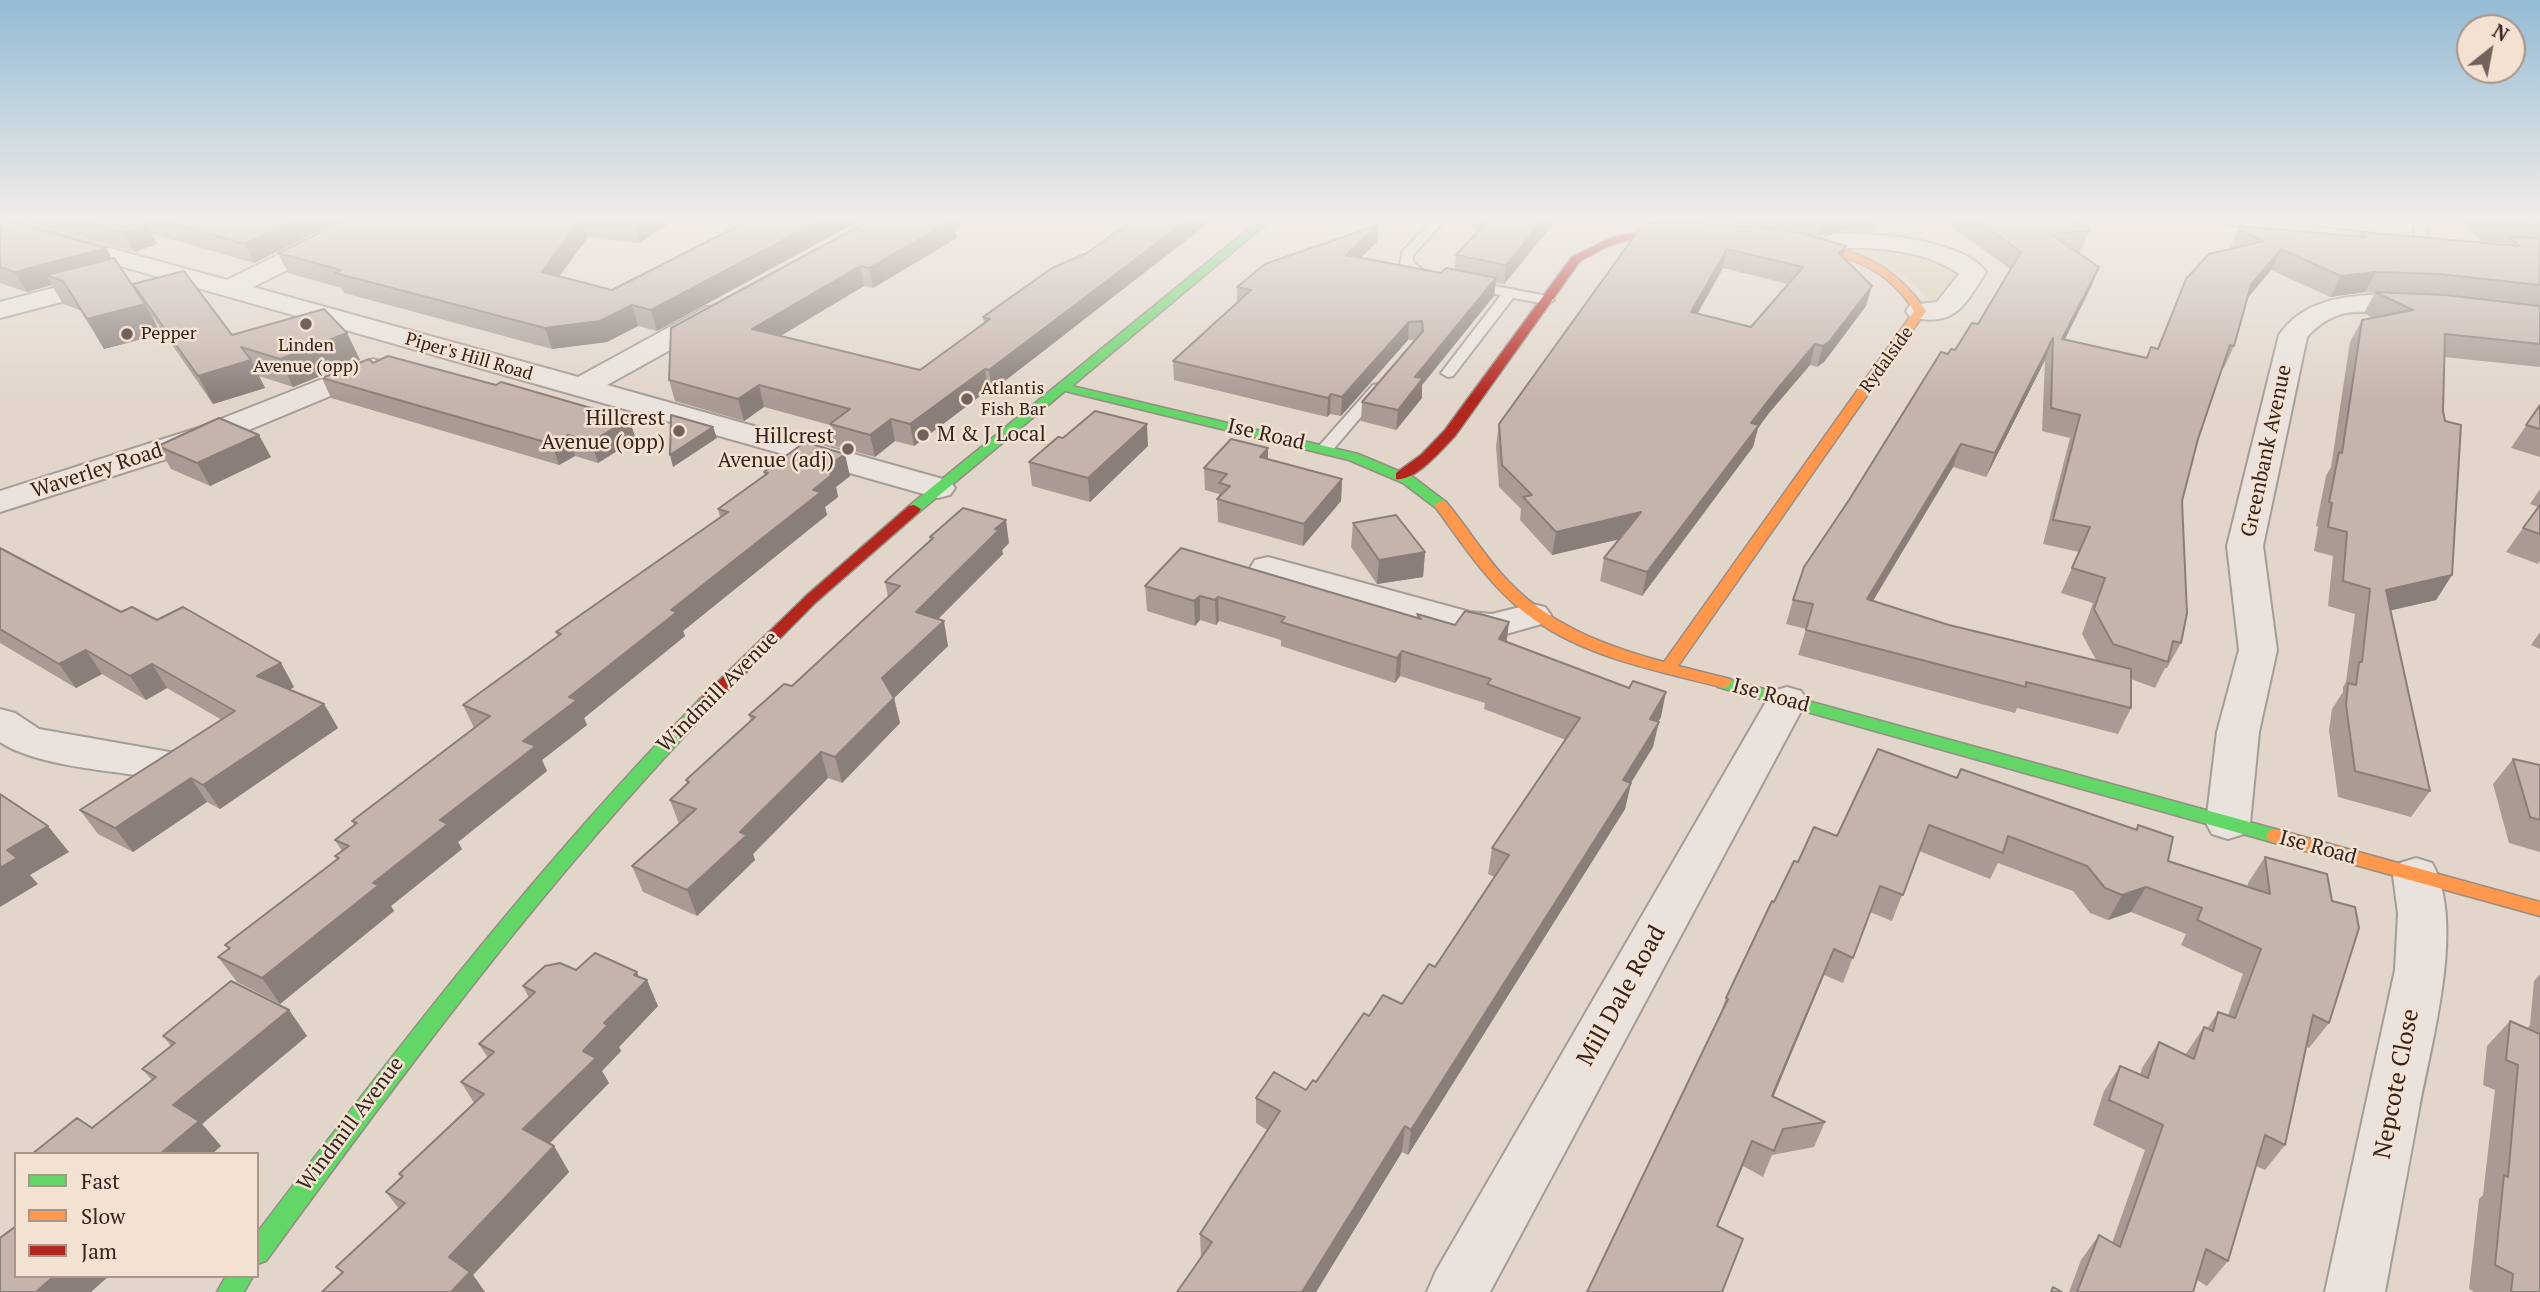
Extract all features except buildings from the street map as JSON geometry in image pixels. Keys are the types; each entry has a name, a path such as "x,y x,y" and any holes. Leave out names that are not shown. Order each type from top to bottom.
{"street":[{"path":"0,310 122,278"},
{"name":"Piper's Hill Road","path":"191,278 938,488"},
{"path":"229,289 251,278"},
{"name":"Windmill Avenue","path":"259,1250 428,1022 591,825 668,741 811,599 938,488 1195,278"},
{"path":"1401,476 1426,458 1450,433 1562,278"},
{"name":"Rydalside","path":"1668,668 1920,311 1908,288 1895,278"},
{"path":"1920,311 1944,310 1952,304 1969,278"},
{"path":"580,388 736,302"},
{"name":"Greenbank Avenue","path":"2228,823 2238,732 2258,650 2245,546 2293,335 2304,320 2322,310 2343,305 2451,309"},
{"name":"Waverley Road","path":"0,502 209,435 427,345"},
{"name":"Ise Road","path":"1062,387 1325,449 1401,476 1433,497 1497,579 1532,615 1568,635 1668,668 2540,909"},
{"path":"1268,568 1469,622 1492,626 1532,615"},
{"name":"Mill Dale Road","path":"1457,1292 1787,700"},
{"path":"0,723 26,740 166,764"},
{"name":"Nepcote Close","path":"2355,1292 2420,970 2422,914 2416,875"}],"lane":[{"path":"1439,278 1547,300"},
{"path":"1448,373 1510,293"},
{"path":"1325,449 1388,376"}],"shaded area":[{"path":"1906,278 1956,278 1940,300 1929,300"}],"traffic: fast":[{"path":"914,509 1195,278"},
{"path":"1062,387 1353,457 1408,480 1441,505"},
{"path":"1724,683 2275,836"},
{"path":"259,1250 363,1110 527,900 644,767 706,703"},
{"path":"229,1292 240,1278"}],"traffic: slow":[{"path":"1668,668 1920,311 1910,295 1894,278"},
{"path":"1441,505 1507,589 1529,609 1554,626 1580,639 1637,660 1724,683"},
{"path":"2275,836 2540,909"}],"traffic: jam":[{"path":"1401,476 1426,458 1450,433 1562,278"},
{"path":"706,703 811,599 914,509"}],"place":[{"name":"Linden Avenue (opp)","path":"306,324"},
{"name":"Pepper","path":"127,334"},
{"name":"Atlantis Fish Bar","path":"967,399"},
{"name":"Hillcrest Avenue (opp)","path":"679,431"},
{"name":"M & J Local","path":"923,435"},
{"name":"Hillcrest Avenue (adj)","path":"848,449"}]}
